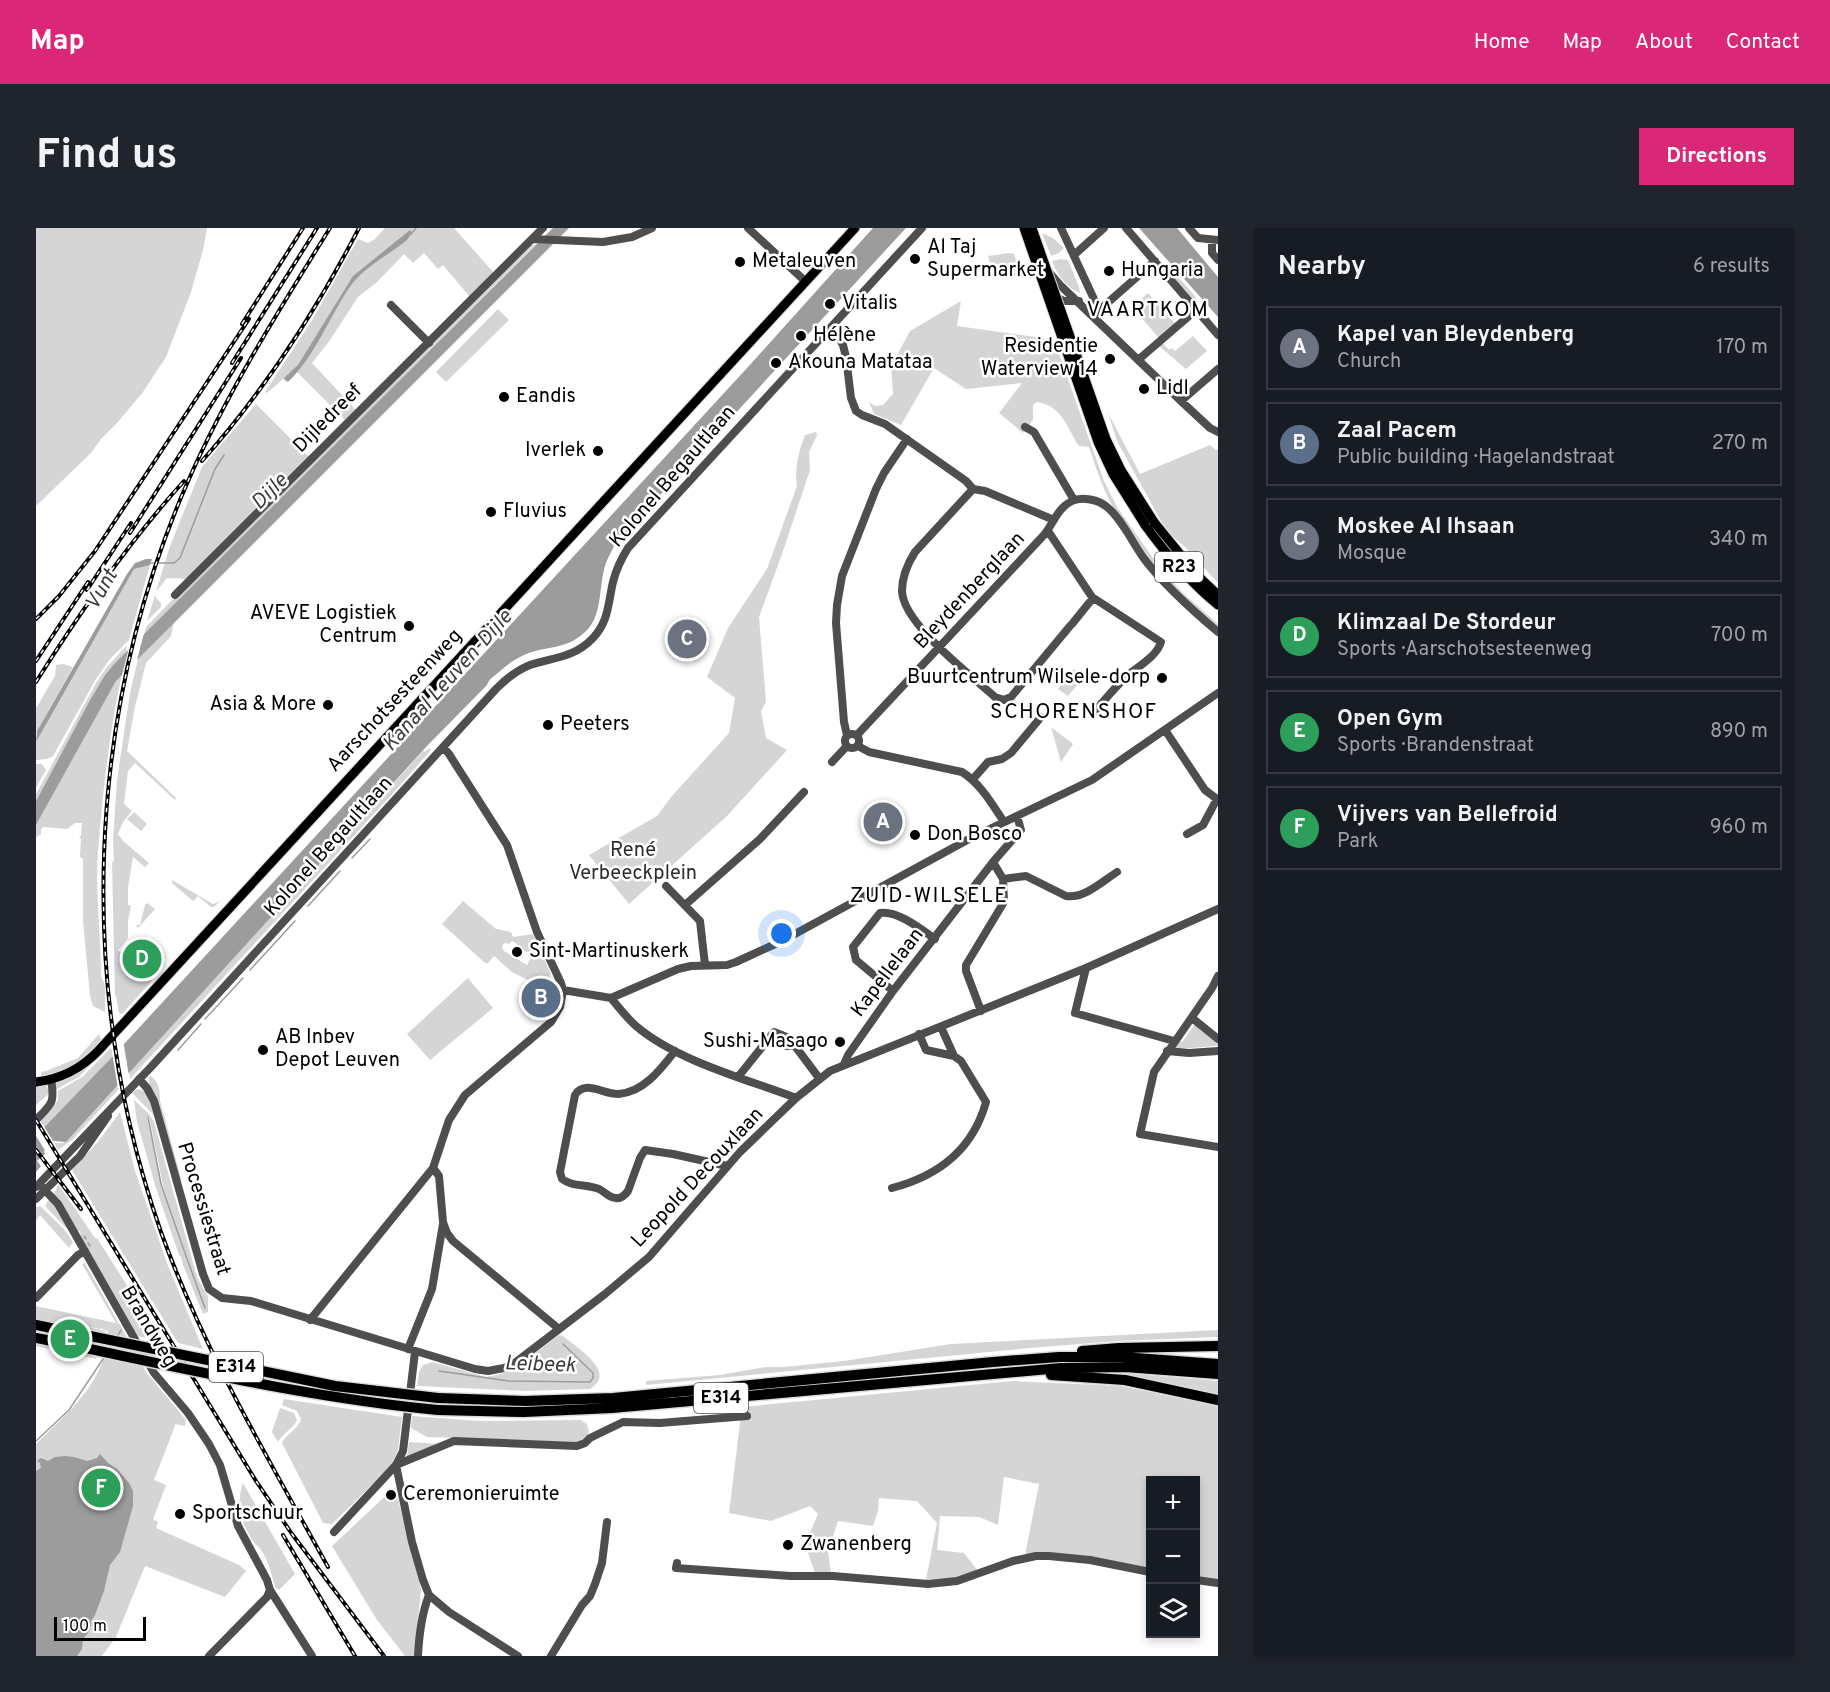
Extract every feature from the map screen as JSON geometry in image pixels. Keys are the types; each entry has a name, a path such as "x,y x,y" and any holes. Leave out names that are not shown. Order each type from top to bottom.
{"highway":[{"name":"E314","path":"36,1325 335,1386 438,1398 525,1401 613,1398 993,1362 1059,1358 1122,1357 1218,1364"},
{"name":"E314","path":"36,1338 320,1396 438,1410 513,1412 612,1408 1004,1371 1061,1368 1125,1367 1218,1374"},
{"path":"993,1362 1008,1356 1108,1349 1218,1346"},
{"path":"1004,1371 1014,1376 1061,1374 1125,1380 1218,1400"}],"main road":[{"name":"Aarschotsesteenweg","path":"36,1082 69,1073 86,1063 99,1050 855,228"},
{"name":"R23","path":"1033,229 1106,439 1121,470 1160,546 1192,582 1218,606"},
{"name":"R23","path":"1023,230 1098,442 1113,474 1149,523 1218,595"}],"street":[{"name":"Dijledreef","path":"175,596 543,228"},
{"path":"534,237 562,241 603,242 632,237 652,228"},
{"path":"748,228 805,281"},
{"name":"Kolonel Begaultlaan","path":"37,1185 140,1079 507,678 527,666 571,654 594,638 607,616 617,568 628,548 922,228"},
{"path":"1061,228 1100,309"},
{"path":"1074,255 1104,228"},
{"path":"1126,228 1218,335"},
{"path":"1189,228 1198,238 1215,240 1212,253 1218,260"},
{"path":"1023,230 1028,236 1032,234 1033,229"},
{"path":"1033,229 1047,268 1061,286 1210,428 1218,432"},
{"path":"1023,230 1040,282 1050,294 1064,301 1079,302"},
{"path":"1093,316 1155,261"},
{"path":"1035,271 1043,271 1047,268"},
{"path":"391,305 429,343"},
{"path":"1138,360 1196,310"},
{"path":"831,328 843,345 851,398 856,411 885,424 966,481 973,489 986,491 1054,520"},
{"path":"1181,401 1218,369"},
{"path":"1025,426 1034,432 1074,500 1086,499 1105,505 1156,573 1218,632"},
{"path":"847,746 836,622 842,576 880,481 907,439"},
{"path":"973,489 915,552 907,564 902,590 907,610 917,624 995,697 1004,700 1011,697 1093,598"},
{"name":"Bleydenberglaan","path":"857,735 1048,531 1062,508 1074,500"},
{"path":"1048,531 1093,598 1161,642 1160,647 1127,676 1093,713"},
{"path":"563,990 611,998 678,969 727,965 755,954 970,838 1092,780 1218,693"},
{"path":"973,779 988,762 1002,759 1011,753 1041,717"},
{"path":"1165,730 1207,793 1217,799 1203,825 1187,834"},
{"path":"847,735 852,733 857,735 860,739 858,746"},
{"path":"847,746 851,748 858,746 867,751 962,772 973,779 1004,822"},
{"path":"832,762 847,746"},
{"path":"310,1320 433,1168 444,1129 460,1101 470,1089 550,1022 560,1007 563,990 561,982 532,921 507,845 473,790 442,747"},
{"path":"685,905 760,839 804,792"},
{"name":"Kapellelaan","path":"844,1064 893,991 993,862 1021,830 1017,816"},
{"path":"981,1011 966,971 966,965 1004,902 1003,879 993,862"},
{"path":"1003,879 1026,876 1072,897 1118,872"},
{"path":"666,886 700,921 705,965"},
{"name":"Leopold Decouxlaan","path":"411,1351 488,1371 504,1368 516,1362 649,1257 740,1152 819,1078 844,1064 1086,969 1218,909"},
{"path":"893,991 856,960 853,947 878,915 887,912 913,924 934,939"},
{"path":"1086,969 1076,1013 1174,1041"},
{"path":"1218,976 1154,1072 1140,1134 1218,1147"},
{"path":"611,998 636,1026 675,1051 796,1098"},
{"path":"1191,1018 1218,1039"},
{"path":"941,1026 954,1056"},
{"path":"738,1077 774,1032 777,1032 789,1038 819,1078"},
{"path":"892,1188 933,1173 946,1164 971,1135 982,1118 986,1102 961,1061 954,1056 926,1050 919,1034"},
{"path":"675,1051 655,1075 635,1089 618,1094 588,1088 578,1091 575,1095 560,1173 562,1179 568,1183 596,1188 611,1197 618,1198 624,1196 628,1191 645,1150 727,1166"},
{"path":"1167,1052 1218,1051"},
{"path":"36,1120 54,1098 51,1079"},
{"name":"Processiestraat","path":"140,1079 154,1101 209,1289 222,1298 250,1301 411,1351"},
{"name":"Kolonel Begaultlaan","path":"36,1199 86,1148 115,1105"},
{"path":"334,1532 396,1466 403,1451 411,1351 432,1289 443,1222 439,1176 433,1168"},
{"name":"Brandweg","path":"37,1185 58,1204 154,1373 202,1433 220,1465 238,1526 270,1590 312,1656"},
{"path":"443,1222 453,1241 559,1329"},
{"path":"36,1298 78,1255 85,1251"},
{"path":"396,1466 454,1441 577,1446 623,1422 660,1423 747,1416"},
{"path":"396,1466 412,1542 429,1594 449,1612 518,1656"},
{"path":"551,1656 582,1605 590,1596 602,1563 607,1522"},
{"path":"677,1563 676,1568 834,1576 928,1584 966,1579 1013,1561 1036,1556 1090,1560 1146,1571"},
{"path":"1200,1580 1218,1583"},
{"path":"209,1656 267,1597 270,1590"},
{"path":"418,1656 429,1594"}],"green space":[{"path":"36,228 207,228 191,292 166,357 143,392 91,453 36,506"},
{"path":"385,228 454,228 494,273 469,296 443,265 438,269 424,253 413,263 404,254 377,282 358,297 312,363 355,409 345,420 296,371 286,382 283,379 267,393 265,392 311,322 358,239 368,243"},
{"path":"1042,233 1053,238 1064,248 1051,256"},
{"path":"532,245 535,245 144,635 146,627 175,597"},
{"path":"1014,254 1020,273 1015,277 1006,274 995,277 988,256"},
{"path":"1068,260 1080,293 1066,284 1057,271 1052,261"},
{"path":"1166,263 1196,297 1193,301 1161,265"},
{"path":"1148,293 1175,324 1159,338 1132,307"},
{"path":"961,301 957,326 1042,338 1058,351 1104,481 1117,507 1160,568 1183,593 1218,624 1218,630 1170,583 1140,548 1115,511 1089,447 1079,446 1063,418 1053,408 1037,402 1033,405 1033,420 1023,433 999,413 1022,383 966,389 934,368 901,425 874,414 869,402 875,406 883,405 893,394 891,366 910,331"},
{"path":"498,309 509,320 446,382 436,372"},
{"path":"1193,336 1207,351 1186,369 1159,346 1163,343 1169,350 1172,348 1175,351"},
{"path":"256,404 310,458 188,579 167,578 156,592 170,546 202,467"},
{"path":"1108,413 1140,474 1210,445 1218,449 1218,583 1162,523 1117,441"},
{"name":"René Verbeeckplein","path":"816,432 817,435 809,452 810,470 759,617 766,702 761,711 766,738 787,750 727,816 629,904 589,855 657,816 729,733 735,698 707,677 728,628 767,569 797,486 799,454 805,435"},
{"path":"150,565 129,640 110,659 96,679 53,756 36,760 36,742 46,723 134,569"},
{"path":"155,594 161,607 147,621"},
{"path":"174,622 171,636 146,663 127,751 176,798 175,800 135,763 128,771 124,804 132,811 123,822 118,834 149,863 145,867 133,857 128,888 128,905 131,906 128,938 118,950 152,981 122,1014 119,1013 115,996 112,863 114,860 117,780 130,693 138,659"},
{"path":"127,645 126,652 105,675 90,700 36,801 36,794 96,683"},
{"path":"63,664 73,667 36,733 36,708 55,676 56,665"},
{"path":"1074,669 1084,677 1068,696 1058,689"},
{"path":"122,674 107,762 98,851 101,976 105,989 105,1012 93,1006 90,996 83,921 83,859 80,857 81,839 79,837 82,823 75,823 67,829 44,827 41,829 41,834 36,837 36,825"},
{"path":"1051,727 1073,744 1061,762"},
{"path":"429,748 431,750 395,791 130,1079 129,1072 423,751"},
{"path":"36,764 42,764 46,770 36,788"},
{"path":"134,812 147,824 141,831 127,819"},
{"path":"172,880 213,904 220,901 211,907 198,896 193,901 172,883"},
{"path":"463,901 496,929 511,932 513,937 533,934 551,974 549,976 552,978 551,992 512,972 494,956 487,964 485,963 442,924","holes":["512,941 517,944 516,946 532,955 527,965 504,951 502,947 504,943 509,944"]},
{"path":"147,903 155,909 138,928 136,925 140,925"},
{"path":"468,978 493,1008 430,1060 407,1034"},
{"path":"1195,1024 1218,1042 1218,1048 1217,1046 1176,1049 1175,1046 1183,1041"},
{"path":"99,1034 102,1042 82,1060 60,1071 41,1076 41,1072 78,1058"},
{"path":"110,1043 79,1077 55,1090 55,1082"},
{"path":"111,1048 113,1056 45,1128 40,1120 58,1100 58,1091 82,1077"},
{"path":"149,1075 155,1080 160,1092 180,1180 158,1102 149,1084"},
{"path":"45,1085 51,1092 36,1105 36,1086"},
{"path":"118,1085 118,1090 73,1139 58,1150 54,1143 65,1143 62,1142 80,1127"},
{"path":"137,1089 145,1091 151,1101 156,1120 132,1093"},
{"path":"134,1100 150,1115 154,1122 197,1277 208,1297 208,1312 203,1314 179,1255 137,1122","holes":["149,1116 164,1190 196,1283 163,1189 147,1117"]},
{"path":"120,1112 135,1171 168,1266 203,1349 178,1343 72,1170 97,1143"},
{"path":"58,1184 97,1238 159,1336 158,1340 136,1336 81,1239 80,1231 77,1232 53,1194"},
{"path":"49,1199 55,1204 69,1231 45,1206"},
{"path":"40,1206 64,1229 73,1242 69,1248 40,1215 36,1221 36,1207"},
{"path":"85,1263 118,1322 117,1324 119,1323 146,1372 186,1420 185,1426 175,1424 154,1480 166,1485 153,1519 158,1522 156,1528 239,1565 246,1571 225,1597 145,1566 116,1637 102,1656 36,1656 36,1444 73,1407 90,1386 104,1356 108,1331 101,1329 110,1326 100,1329 84,1326 106,1331 96,1359 36,1346 36,1306 116,1323 82,1264"},
{"path":"1218,1330 1218,1337 1117,1341 1030,1348 646,1385 646,1381 720,1375 766,1367 844,1361 951,1344"},
{"path":"559,1335 585,1354 597,1368 600,1375 590,1389 527,1391 417,1386 419,1372 423,1365 432,1362 486,1377 501,1374 518,1366"},
{"path":"1122,1373 1218,1381 1218,1395 1119,1375"},
{"path":"1012,1381 1121,1386 1218,1406 1218,1581 1200,1578 1200,1476 1146,1476 1146,1569 1025,1555 1039,1484 1004,1477 998,1525 979,1517 940,1516 937,1550 964,1553 978,1571 955,1578 926,1580 937,1523 917,1501 879,1498 873,1526 838,1521 828,1552 831,1573 815,1573 805,1544 818,1514 810,1506 771,1521 729,1513 742,1407"},
{"path":"284,1399 402,1417 398,1450 391,1466 332,1524 323,1523 282,1443 301,1419 297,1411 282,1405"},
{"path":"280,1408 294,1413 297,1420 278,1442 272,1432"},
{"path":"412,1416 479,1421 581,1420 587,1424 589,1432 586,1439 577,1442 427,1437 411,1428"},
{"path":"409,1442 439,1444 407,1457"},
{"path":"243,1483 295,1574 279,1590 275,1587 263,1553 247,1532 242,1518 240,1497"},
{"path":"395,1487 421,1589 415,1656 405,1656 377,1620 332,1546"}],"shaded area":[{"name":"Dijle","path":"553,228 569,228 116,681 36,825 36,801 90,700 116,662"},
{"path":"873,228 906,228 615,544 605,566 596,615 587,631 560,646 522,656 508,664 492,678 426,747 66,1142 53,1141 44,1151 45,1154 37,1161 41,1166 36,1172 36,1136 113,1056 748,367"},
{"name":"VAARTKOM","path":"1139,228 1177,228 1218,277 1218,317"},
{"path":"410,230 412,233 407,240 371,266 352,284 315,347 288,382 284,378 298,365 353,276"},
{"path":"152,559 150,565 134,569 36,742 37,731 127,574 135,563"},
{"path":"100,1454 117,1469 133,1491 133,1506 120,1552 110,1565 104,1591 88,1633 83,1639 82,1649 77,1656 36,1656 36,1471 41,1468 37,1461 41,1458 48,1461 55,1457 65,1456 87,1461 97,1458"}],"pier":[{"path":"145,629 136,664 121,679 130,644"},
{"path":"123,1040 129,1076 118,1089 112,1052"},
{"path":"43,1125 55,1144 48,1155 36,1136 36,1132"}],"waterway":[{"name":"Vunt","path":"411,234 416,228"},
{"name":"Vunt","path":"151,563 174,563 180,558 215,469 224,455"},
{"path":"352,858 370,839"},
{"path":"308,906 340,871"},
{"path":"250,970 295,921"},
{"path":"205,1019 243,978"},
{"path":"178,1050 201,1024"},
{"path":"148,1117 161,1184 205,1308"},
{"name":"Leibeek","path":"117,1337 121,1330"},
{"name":"Leibeek","path":"439,1371 509,1381 590,1382 593,1373 563,1344"},
{"name":"Leibeek","path":"36,1441 69,1410 105,1356"}],"railway":[{"path":"242,324 303,228"},
{"path":"232,363 317,228"},
{"path":"328,1567 216,1361 161,1232 134,1140 115,1045 105,949 104,852 112,756 129,662 154,569 189,479 220,414 273,320 330,228"},
{"path":"202,461 247,407 288,350 359,228"},
{"path":"36,619 59,596 95,551 249,319"},
{"path":"130,533 241,358"},
{"path":"36,682 106,578 143,529 184,481"},
{"path":"87,590 131,523"},
{"path":"36,661 88,582"},
{"path":"36,1120 256,1481 292,1534 384,1656"},
{"path":"36,1150 81,1209"},
{"path":"283,1535 355,1656"}],"place":[{"name":"Al Taj Supermarket","path":"915,259"},
{"name":"Metaleuven","path":"740,262"},
{"name":"Hungaria","path":"1109,271"},
{"name":"Vitalis","path":"830,304"},
{"name":"Hélène","path":"801,336"},
{"name":"Residentie Waterview 14","path":"1110,359"},
{"name":"Akouna Matataa","path":"776,363"},
{"name":"Lidl","path":"1144,389"},
{"name":"Eandis","path":"504,397"},
{"name":"Iverlek","path":"598,451"},
{"name":"Fluvius","path":"491,512"},
{"name":"AVEVE Logistiek Centrum","path":"409,626"},
{"name":"Moskee Al Ihsaan","path":"687,639"},
{"name":"Buurtcentrum Wilsele-dorp","path":"1162,678"},
{"name":"Asia & More","path":"328,705"},
{"name":"Peeters","path":"548,725"},
{"name":"Kapel van Bleydenberg","path":"883,822"},
{"name":"Don Bosco","path":"915,835"},
{"name":"Sint-Martinuskerk","path":"517,952"},
{"name":"Klimzaal De Stordeur","path":"142,959"},
{"name":"Zaal Pacem","path":"541,998"},
{"name":"Sushi-Masago","path":"840,1042"},
{"name":"AB Inbev Depot Leuven","path":"263,1050"},
{"name":"Open Gym","path":"70,1339"},
{"name":"Vijvers van Bellefroid","path":"101,1488"},
{"name":"Ceremonieruimte","path":"391,1495"},
{"name":"Sportschuur","path":"180,1514"},
{"name":"Zwanenberg","path":"788,1545"}],"district":[{"name":"VAARTKOM","path":"1148,310"},
{"name":"SCHORENSHOF","path":"1074,712"},
{"name":"ZUID-WILSELE","path":"929,896"}],"water label":[{"name":"Kanaal Leuven-Dijle","path":"448,681"}]}
